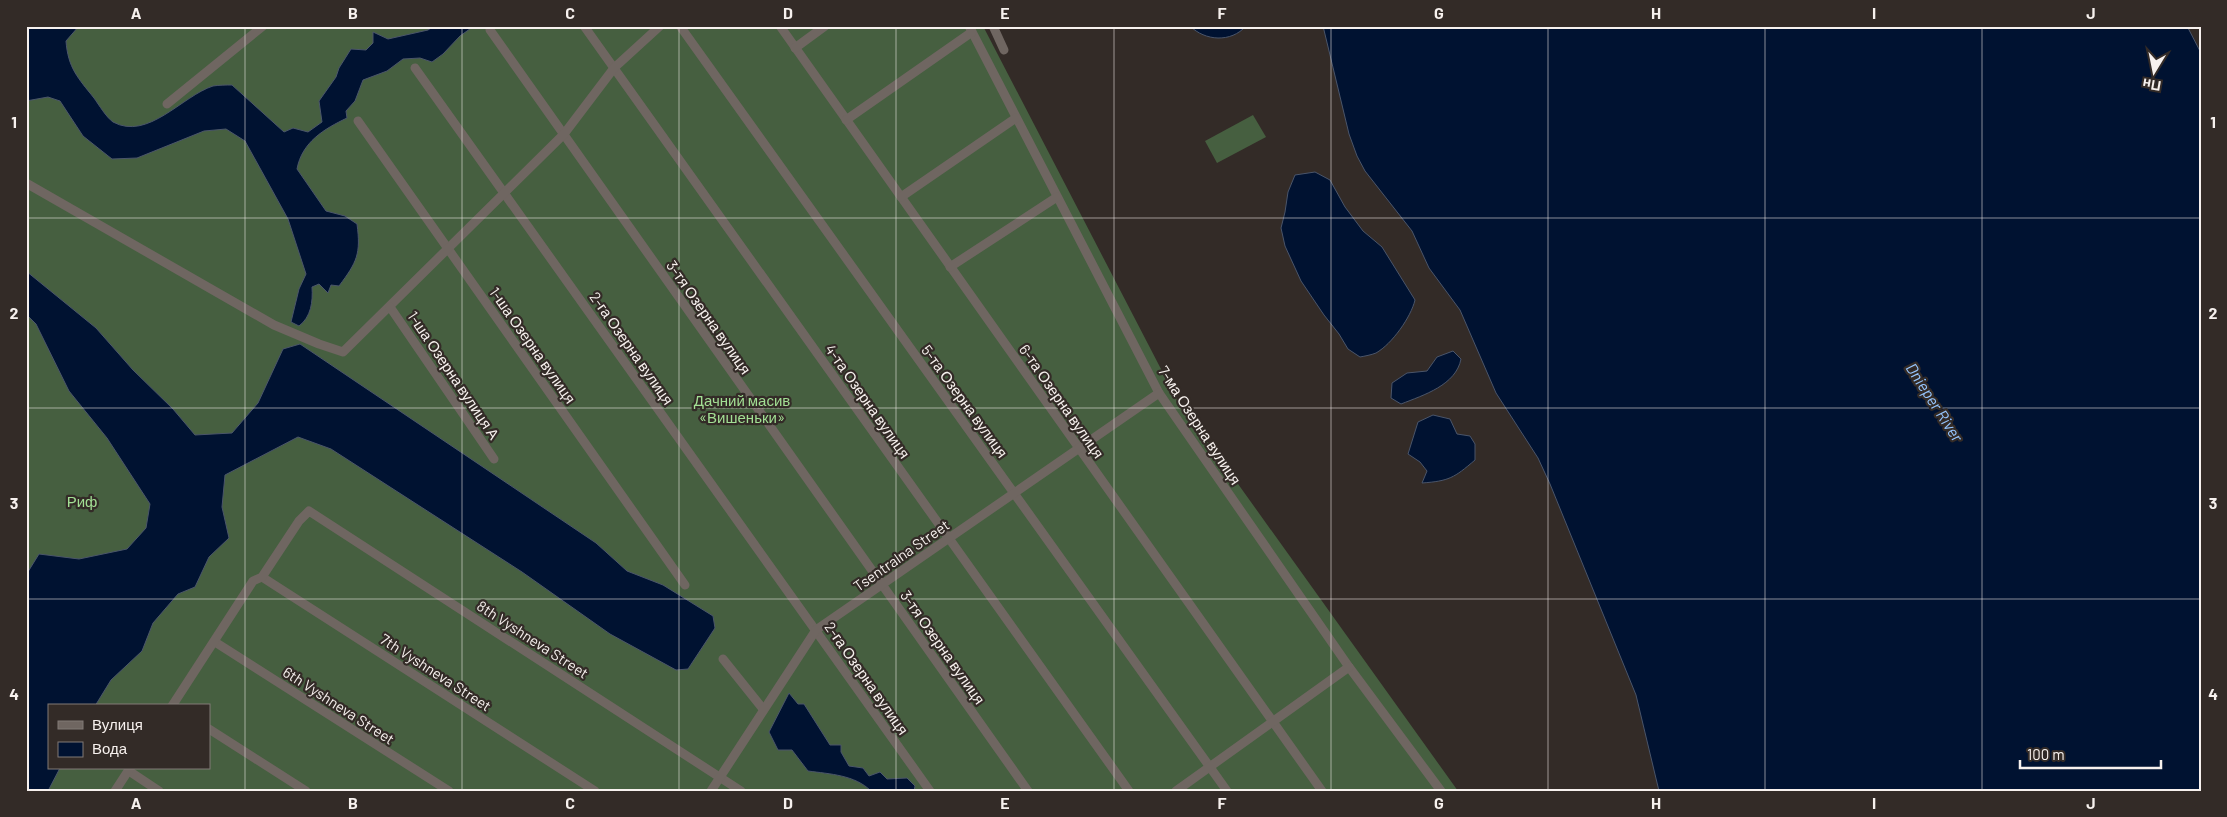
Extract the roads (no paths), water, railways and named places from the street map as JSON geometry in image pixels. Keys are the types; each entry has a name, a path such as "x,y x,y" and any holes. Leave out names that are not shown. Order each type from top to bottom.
{"street":[{"path":"167,104 263,26"},
{"name":"4-та Озерна вулиця","path":"584,26 1129,791"},
{"path":"26,183 274,325 300,337 343,352 564,134 614,68 660,26"},
{"name":"5-та Озерна вулиця","path":"680,26 1227,791"},
{"name":"6-та Озерна вулиця","path":"780,26 1322,791"},
{"path":"795,48 825,26"},
{"path":"993,26 1004,50"},
{"path":"846,120 970,29"},
{"name":"7-ма Озерна вулиця","path":"970,29 1159,392 1349,667 1439,788"},
{"name":"3-тя Озерна вулиця","path":"490,30 1028,791"},
{"name":"2-га Озерна вулиця","path":"416,68 930,791"},
{"path":"901,197 1016,118"},
{"name":"1-ша Озерна вулиця","path":"358,121 685,585"},
{"path":"950,267 1057,197"},
{"name":"1-ша Озерна вулиця А","path":"390,307 494,459"},
{"name":"Tsentralna Street","path":"711,791 816,630 1159,392"},
{"name":"8th Vyshneva Street","path":"262,577 300,521 309,511 741,791"},
{"path":"173,704 253,581 262,577"},
{"name":"7th Vyshneva Street","path":"262,577 595,791"},
{"name":"6th Vyshneva Street","path":"215,642 449,791"},
{"path":"723,659 763,709"},
{"path":"1176,791 1349,667"},
{"path":"210,730 306,791"},
{"path":"115,791 130,770 159,791"}],"water":[{"path":"26,26 79,26 66,41 69,58 79,78 113,122 126,126 139,126 152,122 201,91 213,86 232,85 284,132 293,128 308,132 322,122 319,101 336,77 339,68 351,49 366,50 373,43 373,32 388,39 428,30 434,26 474,26 460,36 443,54 432,62 420,58 403,59 387,71 363,80 355,101 346,111 347,118 322,132 304,151 297,169 326,211 345,216 357,224 358,250 354,264 339,286 331,285 328,293 319,284 312,287 309,314 299,326 291,322 299,289 306,274 288,219 245,141 226,129 204,131 137,158 112,159 83,136 60,101 48,97 26,101"},
{"path":"1190,26 1246,26 1233,35 1218,38 1203,35"},
{"name":"Dnieper River","path":"1323,26 2187,26 2201,53 2201,791 1659,791 1636,695 1550,484 1538,458 1496,393 1460,310 1429,268 1412,231 1365,171 1357,156 1349,134"},
{"path":"1315,172 1330,180 1345,207 1363,231 1382,247 1415,300 1400,329 1382,349 1374,354 1360,357 1348,349 1301,281 1285,246 1281,228 1288,192 1295,175"},
{"path":"26,271 96,328 133,370 173,409 195,435 232,433 258,403 283,349 300,344 596,543 627,571 663,585 713,616 715,628 688,669 676,670 610,634 522,572 331,449 298,437 225,475 222,507 229,538 209,557 195,587 178,594 153,623 142,651 111,680 96,704 48,704 48,770 59,770 48,791 26,791 26,575 39,554 79,559 127,549 146,528 150,504 107,438 69,391 36,324 26,314"},
{"path":"1453,351 1461,359 1453,376 1446,382 1429,393 1401,404 1391,398 1392,383 1407,373 1427,371 1437,357"},
{"path":"1433,415 1450,419 1457,434 1470,436 1475,444 1475,460 1451,478 1422,483 1427,471 1420,462 1408,454 1418,422"},
{"path":"789,693 798,704 804,704 830,745 841,745 841,752 849,766 863,768 869,776 880,772 887,779 907,778 915,786 914,791 871,791 850,778 808,771 792,750 778,750 769,732"}],"park label":[{"name":"Дачний масив «Вишеньки»","path":"742,408"},
{"name":"Риф","path":"82,501"}]}
